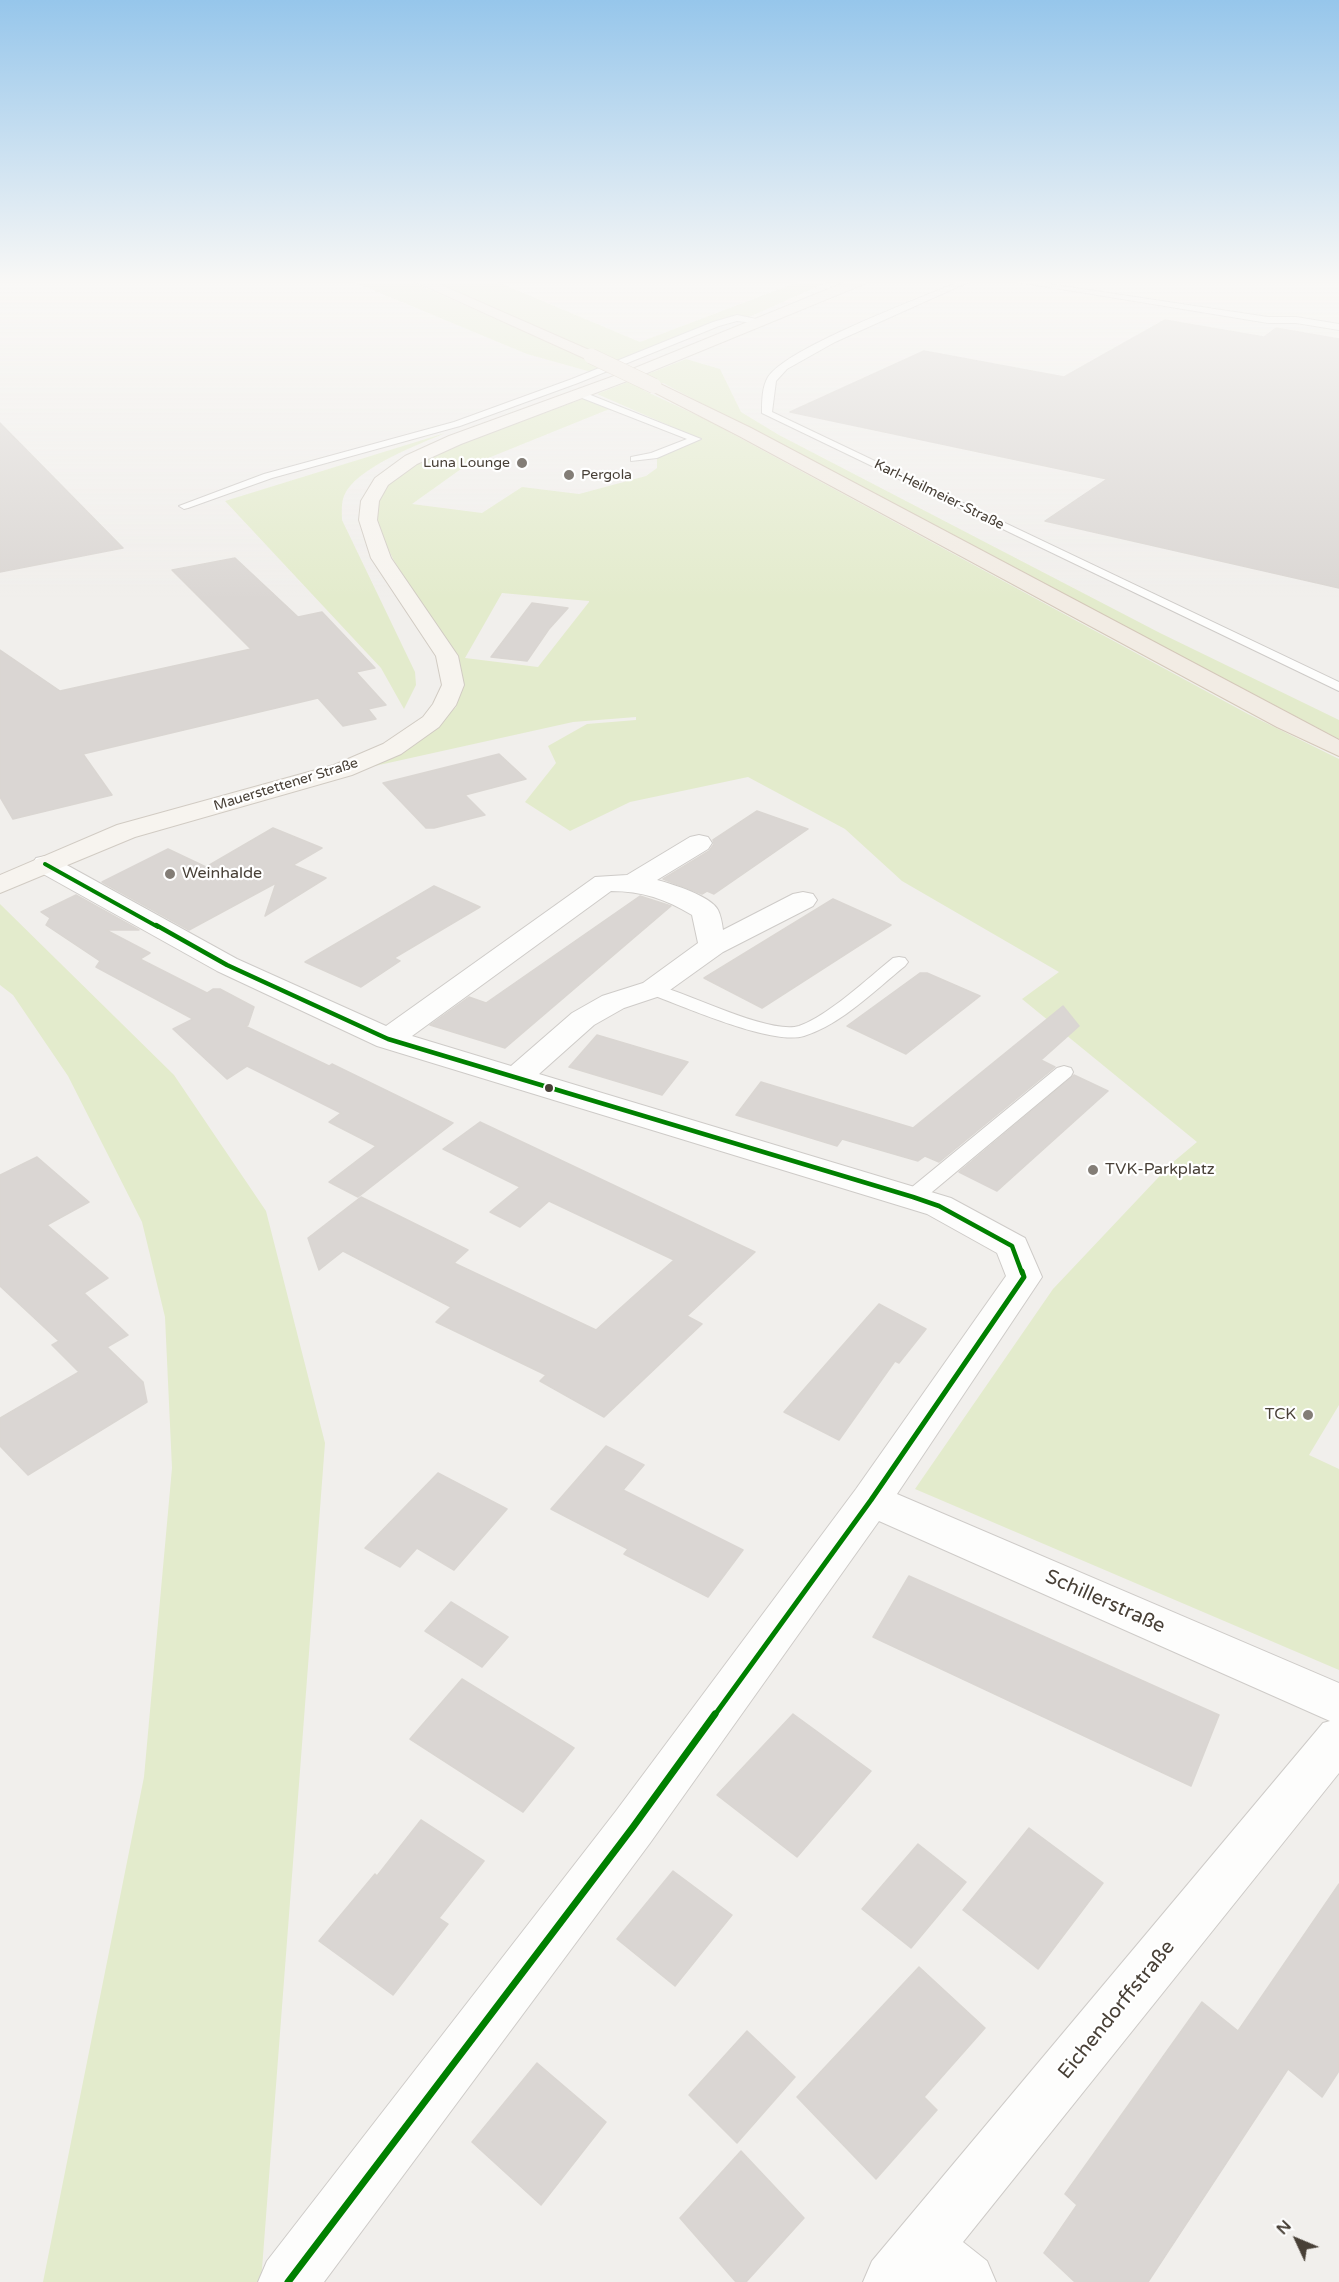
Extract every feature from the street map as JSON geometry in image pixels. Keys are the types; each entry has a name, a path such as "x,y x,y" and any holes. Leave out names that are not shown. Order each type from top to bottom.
{"main road":[{"name":"Mauerstettener Straße","path":"0,885 126,831 343,770 392,749 431,722 444,705 453,685 447,656 381,558 368,520 370,501 381,482 411,460 455,440 596,387"},
{"path":"657,387 1339,748"}],"street":[{"path":"635,882 699,843"},
{"path":"45,864 227,965 388,1040 939,1206 1012,1246 1024,1277 871,1500 633,1827 288,2282"},
{"path":"388,1040 605,883 635,882 677,894 705,911 713,946"},
{"path":"515,1079 583,1019 613,1002 653,989 713,946 803,900"},
{"name":"Schillerstraße","path":"871,1500 1339,1704"},
{"name":"Eichendorffstraße","path":"908,2265 1339,1738"},
{"path":"908,2265 966,2282"}],"lane":[{"path":"184,506 268,476 457,424 557,387"},
{"name":"Karl-Heilmeier-Straße","path":"770,387 767,396 767,413 1339,687"},
{"path":"580,394 696,439 653,456 635,459"},
{"path":"653,989 760,1026 797,1032 821,1021 899,962"},
{"path":"913,1197 1064,1072"}],"green space":[{"path":"614,387 650,387 643,390 707,420 1248,714 1339,759 1339,1405 1309,1455 1339,1469 1339,1670 915,1489 1053,1289 1172,1163 1197,1142 1022,999 1059,972 902,881 845,829 748,777 630,802 570,831 525,802 556,763 548,746 587,724 636,720 636,717 573,722 370,767 431,730 456,707 459,688 432,622 393,559 375,520 378,501 389,482 400,471 465,442 585,398 612,408 461,469 412,504 482,513 522,487 579,494 646,476 657,468 657,457 700,439 597,394","holes":["502,593 589,602 538,667 465,658"]},
{"path":"672,387 729,387 741,412 779,435 1160,633 1339,720 1339,739"},
{"path":"445,433 388,458 374,467 350,486 342,502 342,520 415,672 416,685 404,709 381,668 225,501"},
{"path":"0,904 174,1075 266,1211 325,1443 261,2282 43,2282 144,1777 172,1468 165,1317 142,1222 68,1076 13,995 0,985"}],"building":[{"path":"844,387 1339,387 1339,588 1045,521 1107,479 790,412"},
{"path":"0,423 123,548 0,572"},
{"path":"235,558 298,617 322,612 375,668 356,672 386,705 368,709 376,719 343,726 318,698 83,754 112,795 13,819 0,797 0,650 60,691 251,649 172,570"},
{"path":"532,603 568,608 549,629 527,661 491,657"},
{"path":"499,754 526,779 465,795 485,815 434,828 426,828 383,783"},
{"path":"757,811 808,829 714,894 707,891 702,894 663,879 709,851 714,844 713,840"},
{"path":"273,828 322,848 293,865 326,878 265,916 276,883 189,930 102,882 168,849 206,867"},
{"path":"434,886 480,907 394,958 400,961 361,987 305,962"},
{"path":"76,895 139,930 106,930 150,953 140,959 207,993 213,989 220,989 254,1007 248,1025 245,1026 329,1066 332,1064 453,1123 358,1197 329,1182 376,1146 329,1122 341,1113 247,1066 227,1079 173,1029 193,1019 96,967 100,961 46,925 50,918 41,912"},
{"path":"640,896 671,906 505,1048 430,1025 469,997 486,1003"},
{"path":"833,899 891,925 762,1008 704,978"},
{"path":"920,973 927,973 980,996 906,1054 847,1026"},
{"path":"1063,1006 1079,1026 1041,1060 1055,1067 939,1162 925,1156 918,1161 842,1139 837,1146 736,1115 761,1082 913,1128"},
{"path":"597,1035 688,1062 662,1095 569,1067"},
{"path":"1074,1075 1108,1091 997,1191 959,1172"},
{"path":"480,1122 755,1252 687,1316 702,1324 604,1417 540,1381 546,1375 436,1322 451,1307 343,1251 319,1270 308,1238 361,1197 468,1250 454,1263 596,1330 674,1260 549,1201 520,1227 490,1212 520,1187 443,1149"},
{"path":"37,1157 89,1202 47,1225 108,1278 84,1293 128,1335 107,1347 143,1382 147,1402 28,1475 0,1446 0,1418 79,1372 52,1345 59,1341 0,1286 0,1175"},
{"path":"879,1304 926,1329 899,1363 895,1361 839,1440 784,1412"},
{"path":"606,1446 644,1465 623,1490 743,1550 708,1597 624,1554 628,1549 551,1509"},
{"path":"438,1473 507,1509 454,1570 417,1548 400,1567 365,1548"},
{"path":"909,1576 1219,1715 1191,1786 873,1637"},
{"path":"451,1602 508,1637 482,1667 425,1631"},
{"path":"462,1679 574,1748 523,1812 410,1739"},
{"path":"793,1714 871,1771 797,1857 717,1795"},
{"path":"421,1820 484,1861 439,1918 448,1924 393,1995 319,1941 375,1874 377,1876"},
{"path":"1029,1828 1103,1883 1038,1969 963,1910"},
{"path":"918,1844 966,1882 911,1948 862,1909"},
{"path":"673,1871 732,1915 675,1986 617,1939"},
{"path":"1339,1884 1339,2071 1322,2097 1288,2069 1148,2282 1075,2282 1044,2253 1077,2205 1065,2194 1202,2002 1238,2031"},
{"path":"919,1967 985,2028 924,2097 937,2110 876,2179 797,2097"},
{"path":"747,2031 795,2077 737,2143 689,2095"},
{"path":"537,2063 606,2122 541,2205 472,2142"},
{"path":"741,2151 804,2218 746,2282 736,2282 680,2218"}],"transit line":[{"path":"45,864 227,965 388,1039 913,1197 939,1206 1012,1246"},
{"path":"288,2282 633,1827 871,1500 1024,1277 1012,1246"}],"place":[{"name":"Luna Lounge","path":"522,463"},
{"name":"Pergola","path":"569,475"},
{"name":"Weinhalde","path":"170,874"},
{"name":"TVK-Parkplatz","path":"1093,1170"},
{"name":"TCK","path":"1308,1415"}]}
